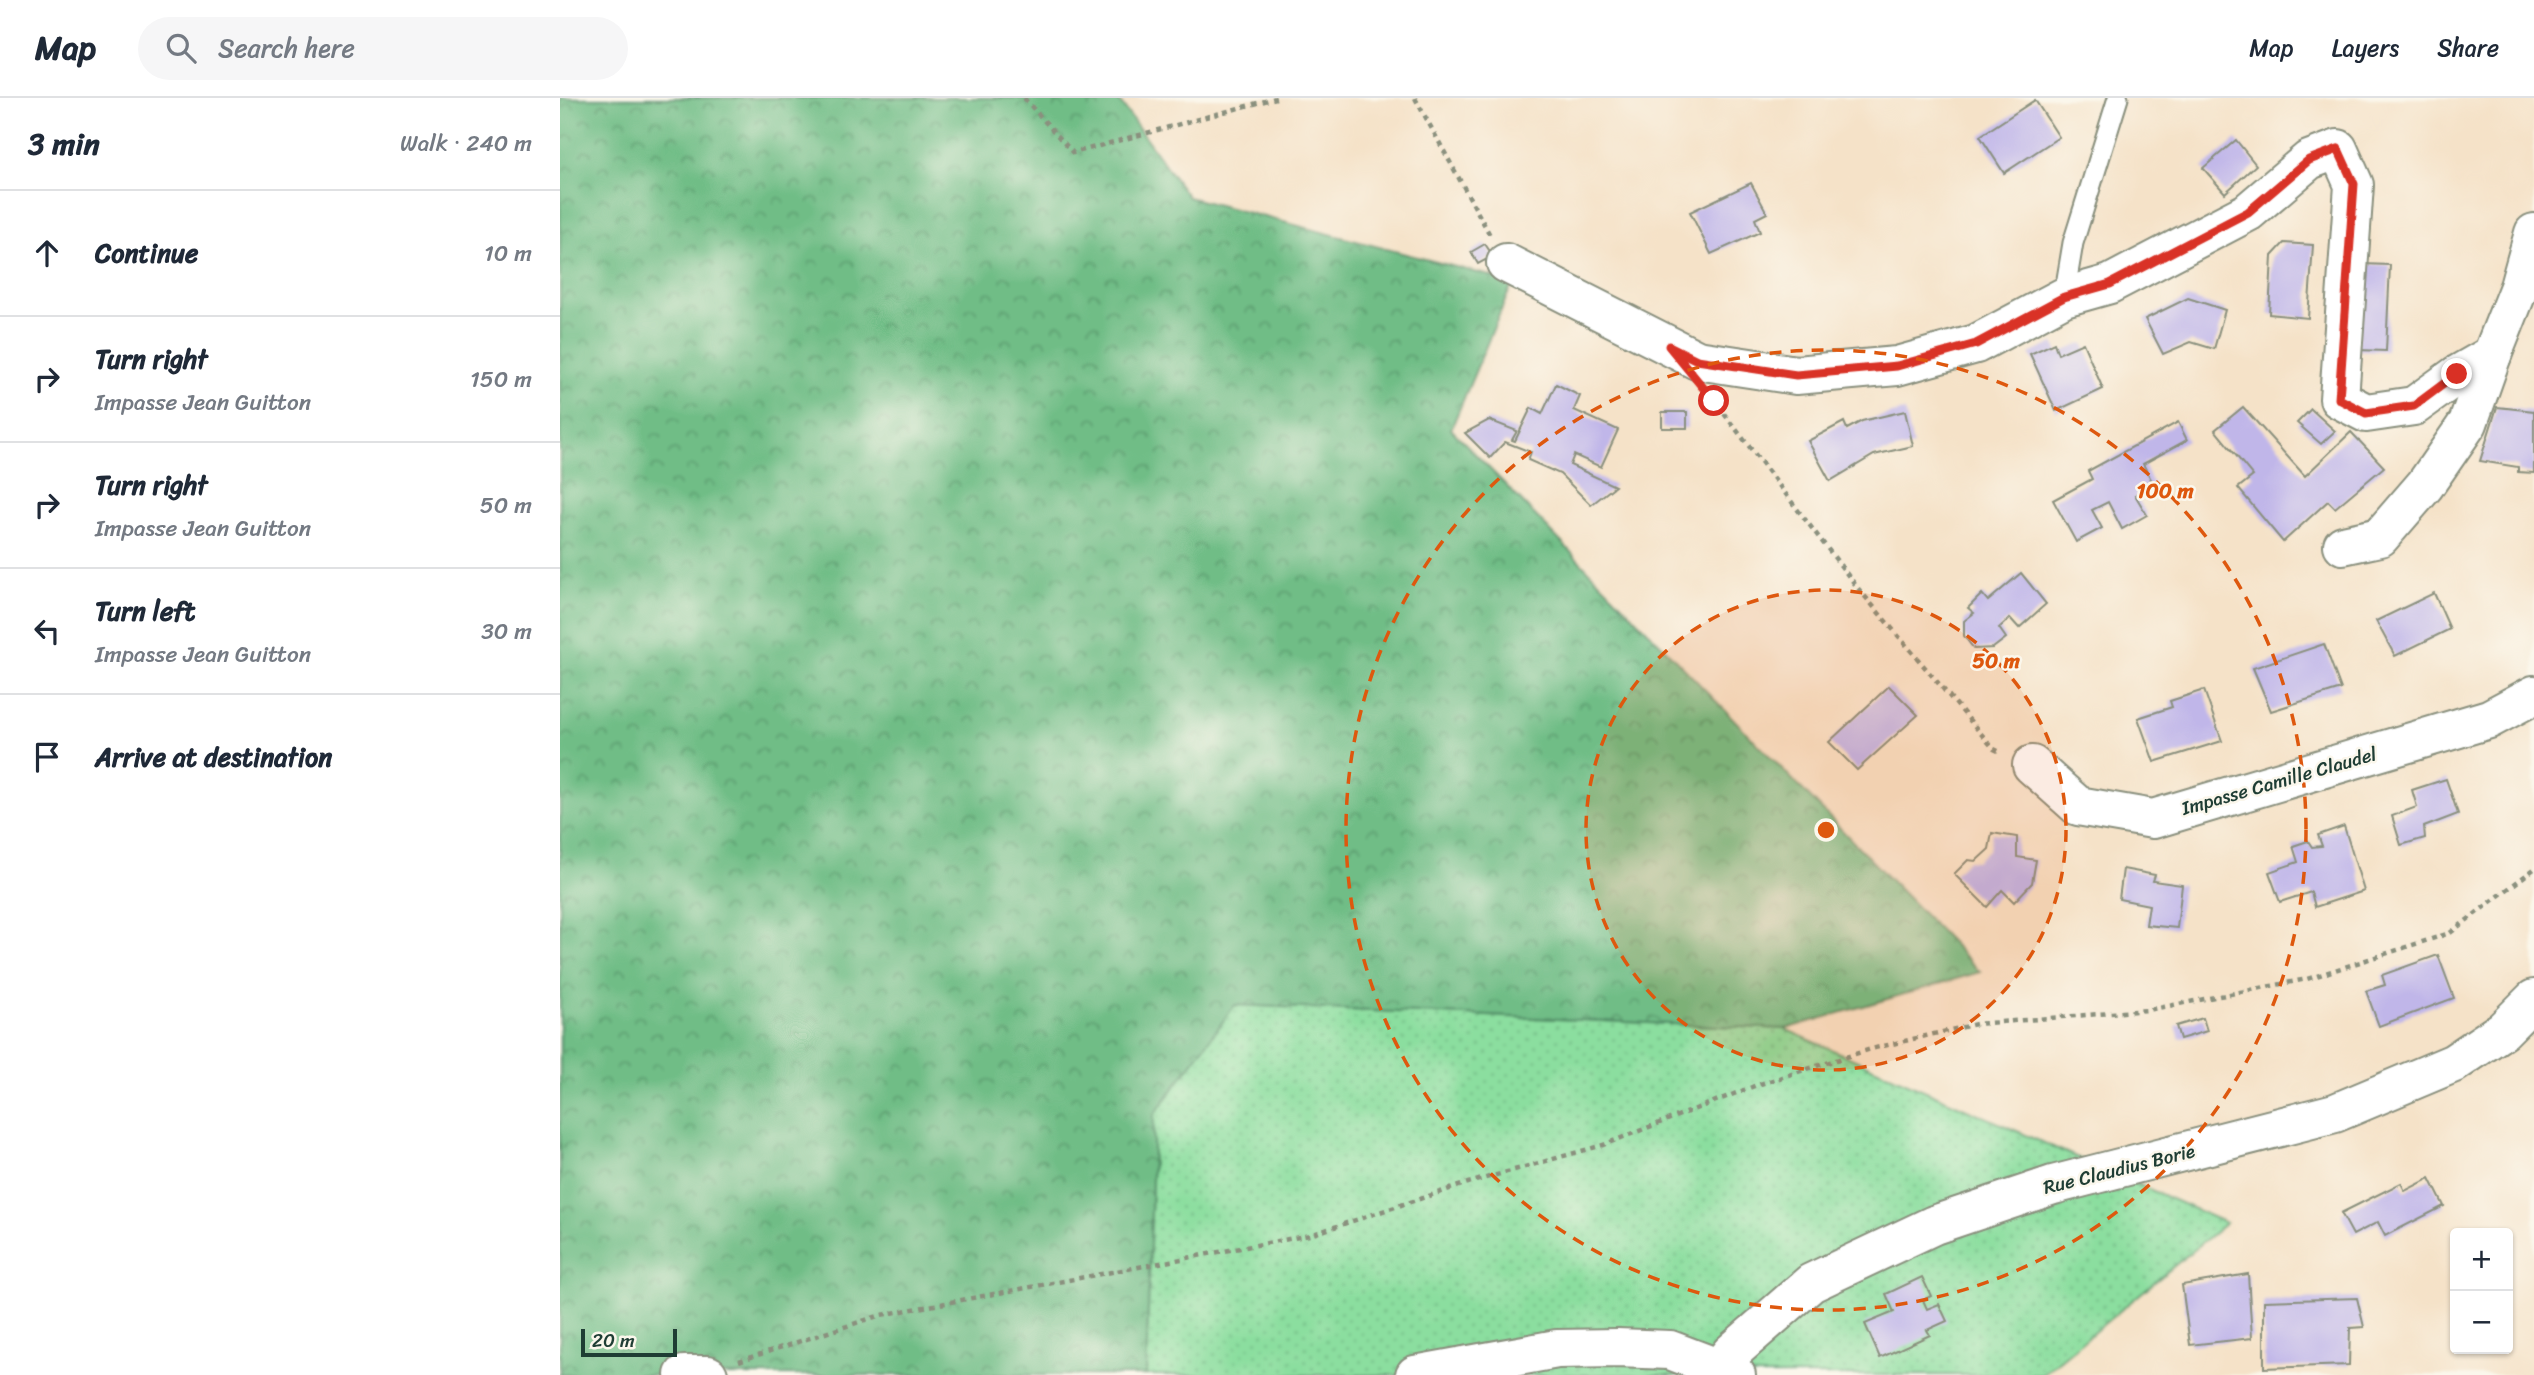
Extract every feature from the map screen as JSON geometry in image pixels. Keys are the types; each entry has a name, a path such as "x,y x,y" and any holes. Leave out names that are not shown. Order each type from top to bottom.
{"street":[{"path":"1506,263 1697,360 1796,375 1897,366 1976,344 2064,297 2110,284 2248,212 2309,160 2338,149 2354,184 2339,399 2366,413 2414,406 2457,374 2492,355"},
{"path":"2343,545 2381,537 2425,485 2468,423 2492,355 2526,298 2534,233"},
{"name":"Impasse Camille Claudel","path":"2032,765 2078,806 2152,819 2488,719 2534,695"},
{"name":"Rue Claudius Borie","path":"1728,1372 1731,1353 1811,1283 1934,1225 2053,1185 2335,1113 2454,1063 2502,1030 2534,999"},
{"path":"1415,1375 1557,1349 1670,1350 1728,1372"}],"lane":[{"path":"2064,297 2073,243 2118,98"}],"path":[{"path":"1024,98 1073,153 1276,98"},
{"path":"1415,98 1506,263"},
{"path":"1706,392 1857,587 1994,749 2032,765"},
{"path":"698,1374 881,1315 1310,1235 1468,1183 1603,1145 1757,1085 1871,1049 1976,1024 2147,1010 2307,979 2450,933 2534,869"}],"green space":[{"path":"560,98 1117,98 1188,197 1513,282 1451,429 1980,972 1785,1029 1235,1005 1154,1115 1146,1375 560,1375"},
{"path":"1234,1005 1785,1029 2226,1223 2042,1375 1146,1375 1154,1115"}],"building":[{"path":"2035,100 2059,137 2004,173 1980,136"},
{"path":"2236,140 2256,165 2225,193 2203,168"},
{"path":"1751,183 1767,213 1755,219 1760,232 1711,254 1690,212"},
{"path":"2284,243 2313,245 2308,318 2269,314 2272,256"},
{"path":"1485,244 1493,256 1478,264 1471,252"},
{"path":"2362,264 2390,265 2386,351 2358,350"},
{"path":"2188,298 2225,310 2214,349 2191,342 2163,354 2145,319"},
{"path":"2054,343 2058,354 2083,343 2103,389 2056,411 2030,354"},
{"path":"1556,384 1580,396 1574,410 1618,430 1601,467 1574,455 1570,465 1615,486 1591,505 1560,474 1528,460 1531,452 1505,442 1490,458 1465,433 1489,420 1517,431 1512,440 1515,441 1531,408 1542,414"},
{"path":"2243,407 2305,476 2351,432 2384,467 2335,508 2328,501 2283,542 2238,488 2253,476 2215,430"},
{"path":"2497,407 2534,411 2534,473 2518,472 2518,467 2480,461"},
{"path":"2311,409 2335,431 2321,444 2297,423"},
{"path":"1905,411 1913,446 1874,455 1830,481 1808,441 1844,422 1847,429 1862,421"},
{"path":"1662,412 1687,412 1687,428 1662,428"},
{"path":"2178,422 2187,440 2143,464 2154,485 2135,495 2147,515 2122,529 2108,502 2092,510 2102,528 2076,542 2053,500 2092,479 2088,471"},
{"path":"2021,573 2046,604 2019,628 2010,618 1999,628 2006,638 1993,648 1974,649 1964,636 1964,621 1974,613 1968,608 1982,594 1988,601"},
{"path":"2434,593 2450,629 2395,656 2376,621"},
{"path":"2324,644 2341,689 2271,711 2253,668"},
{"path":"1889,686 1918,715 1857,770 1829,742"},
{"path":"2204,690 2222,741 2154,762 2138,718 2172,707 2170,701"},
{"path":"2446,779 2458,814 2424,827 2425,838 2401,845 2392,816 2417,807 2412,790"},
{"path":"2344,826 2364,891 2315,907 2311,892 2280,902 2269,872 2298,862 2293,846 2308,841 2312,847 2322,846 2318,835"},
{"path":"1992,833 2017,837 2017,857 2036,860 2032,883 2014,902 2002,890 1987,907 1954,874 1968,860 1976,861 1989,849"},
{"path":"2123,869 2155,875 2153,881 2182,885 2177,928 2146,925 2149,905 2119,899"},
{"path":"2438,955 2454,998 2379,1026 2366,991 2385,985 2382,975"},
{"path":"2203,1018 2207,1031 2180,1039 2176,1026"},
{"path":"2430,1178 2444,1206 2385,1236 2378,1222 2353,1235 2341,1213 2401,1183 2405,1191"},
{"path":"2248,1274 2252,1338 2190,1345 2182,1285"},
{"path":"1922,1277 1931,1296 1923,1300 1927,1309 1939,1304 1947,1321 1927,1330 1930,1335 1880,1358 1865,1324 1894,1312 1886,1294"},
{"path":"2357,1298 2364,1327 2350,1328 2349,1365 2264,1368 2264,1301"}],"route":[{"path":"1714,401 1669,346 1697,360 1796,375 1897,366 1976,344 2064,297 2110,284 2248,212 2309,160 2338,149 2354,184 2339,399 2366,413 2414,406 2457,374"}]}
